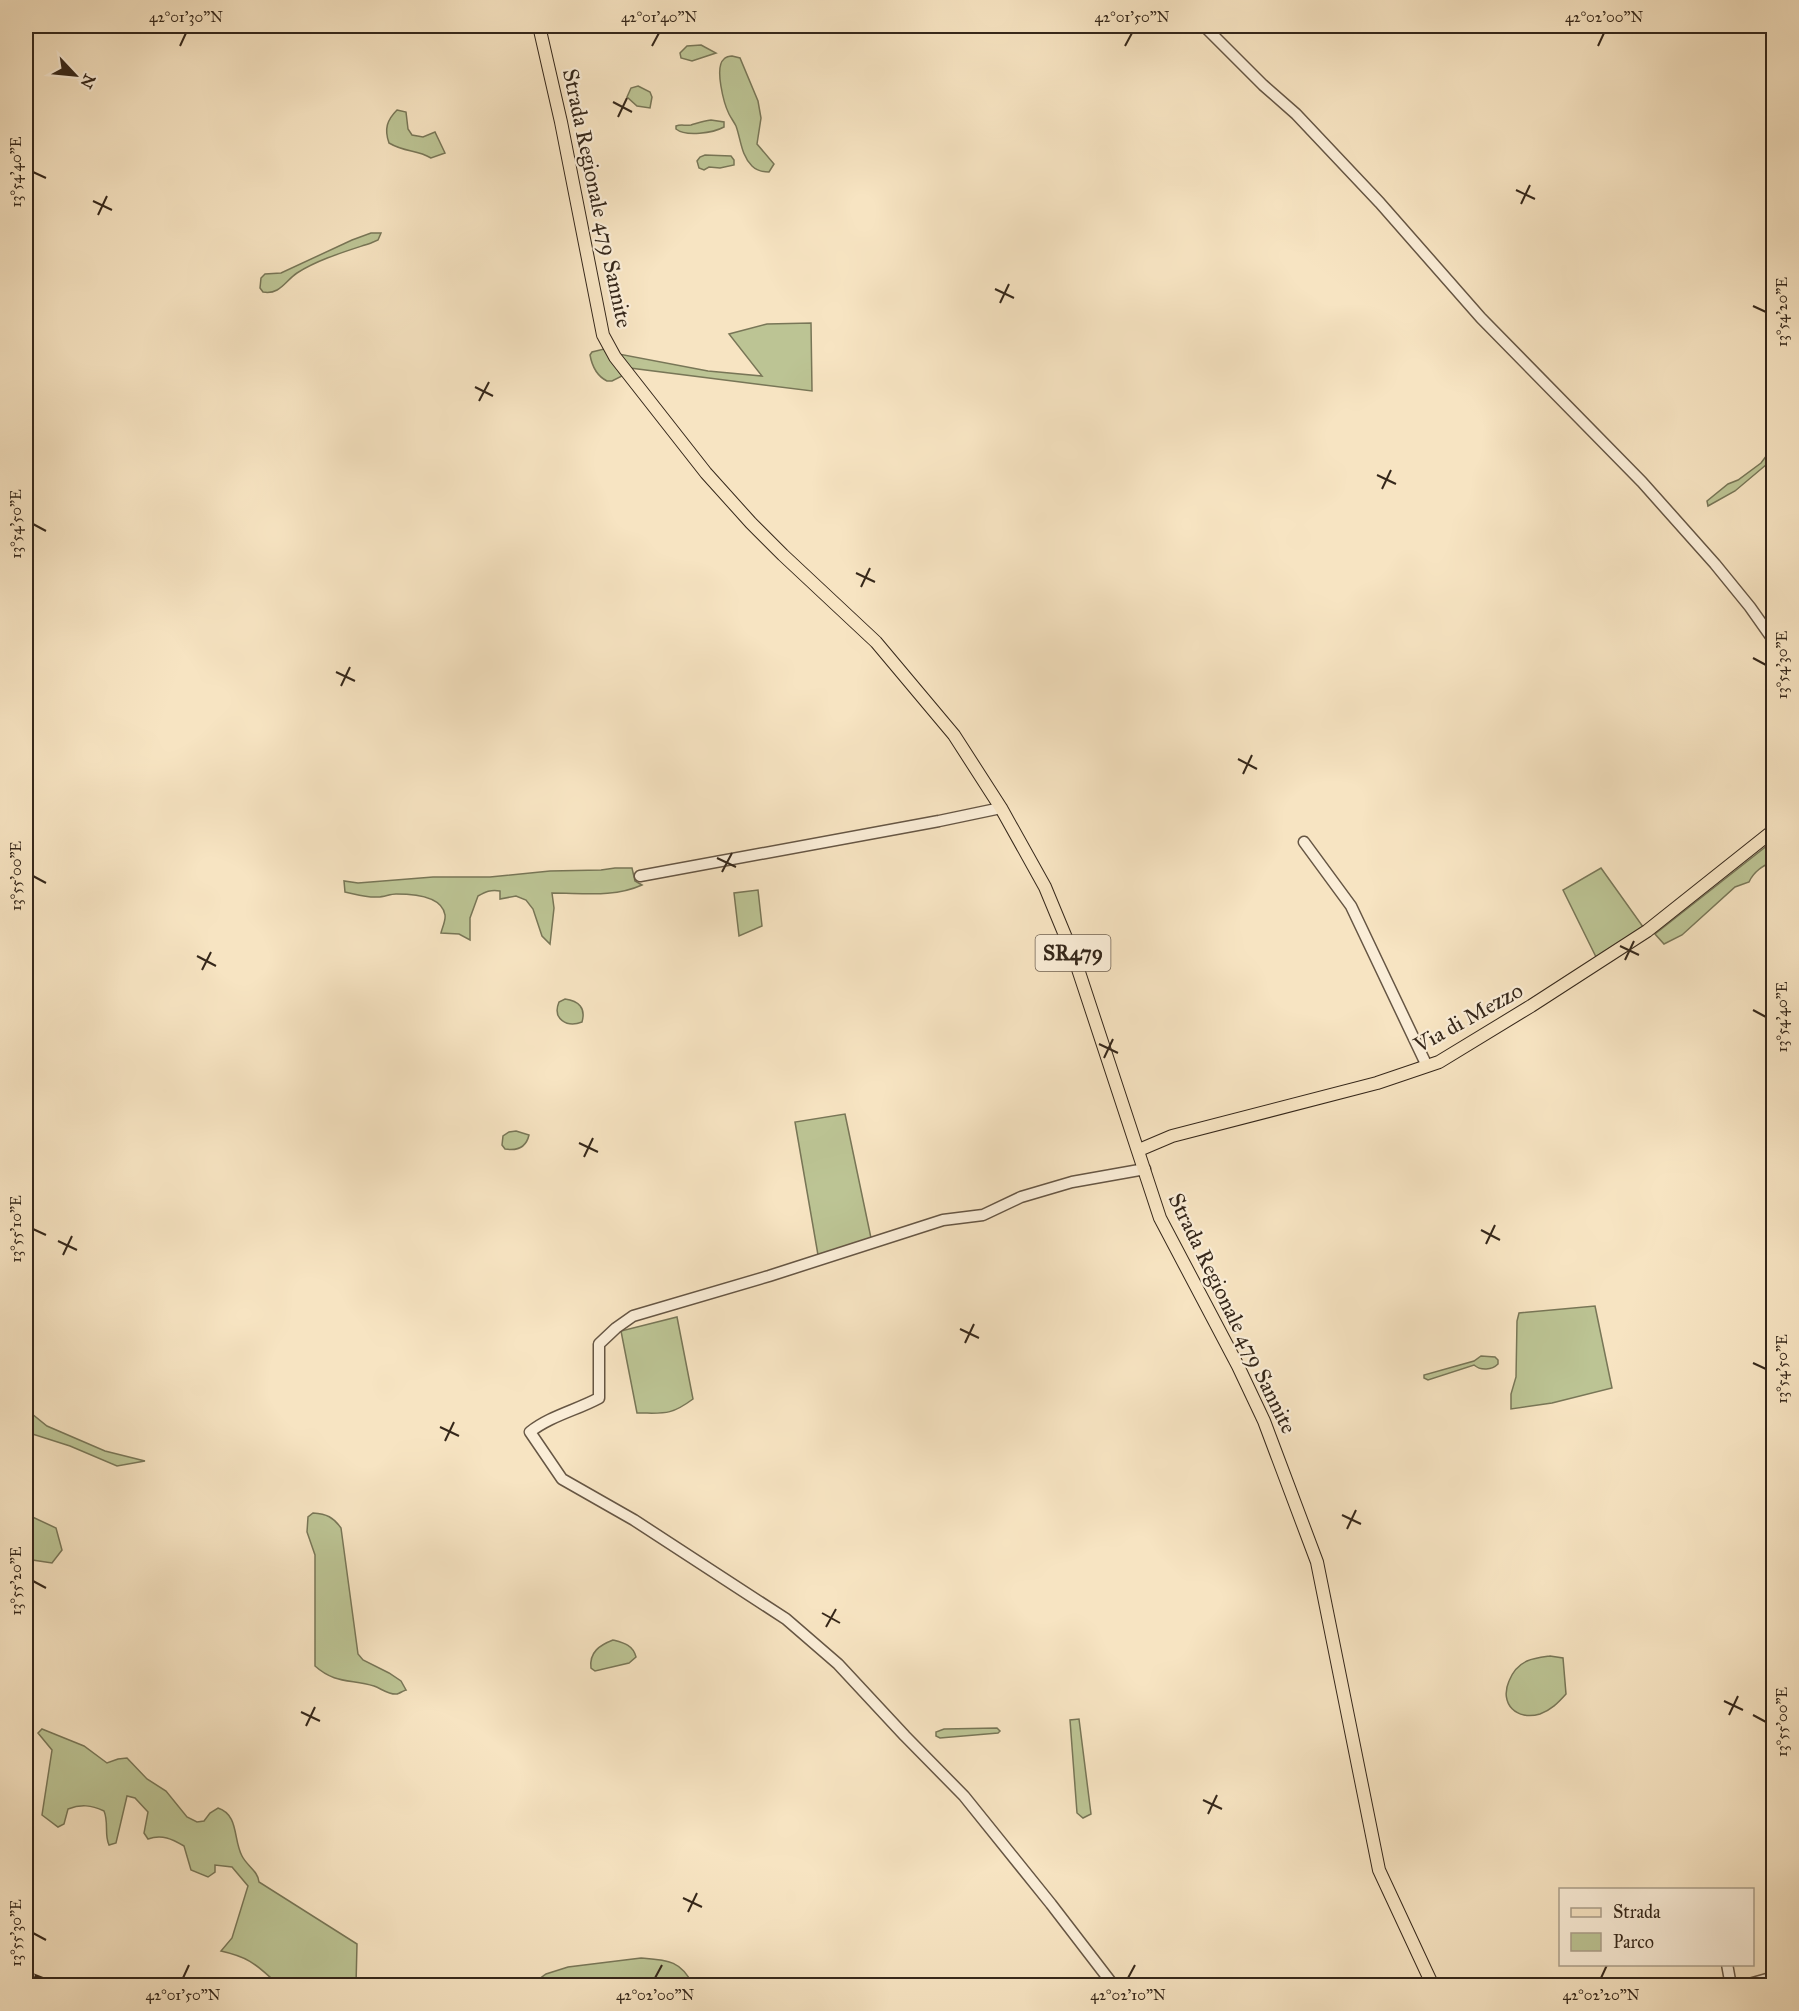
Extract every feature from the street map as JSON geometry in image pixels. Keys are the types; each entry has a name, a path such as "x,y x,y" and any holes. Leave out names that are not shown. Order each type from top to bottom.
{"main road":[{"name":"Strada Regionale 479 Sannite","path":"539,26 561,122 603,335 615,357 706,473 751,523 886,653 954,735 1001,808 1045,887 1074,957 1160,1218 1238,1366 1264,1421 1317,1562 1379,1870 1433,1986"},
{"name":"Via di Mezzo","path":"1139,1150 1172,1136 1377,1083 1439,1062 1647,931 1773,831"}],"street":[{"path":"1204,26 1304,122 1380,202 1481,318 1644,484 1715,564 1750,607 1773,641"},
{"path":"640,876 928,824 1001,808"},
{"path":"1304,842 1351,906 1427,1066"},
{"path":"1114,1986 1052,1904 964,1796 838,1664 786,1619 634,1520 562,1479 530,1432 541,1423 585,1406 599,1398 599,1344 633,1316 769,1276 943,1220 983,1215 1021,1197 1072,1182 1145,1169"},
{"path":"1727,1966 1731,1986"},
{"path":"1742,1986 1773,1977"}],"green space":[{"path":"701,45 716,53 692,61 681,58 680,53 687,46"},
{"path":"732,56 740,58 758,101 761,118 757,144 774,164 769,172 758,170 748,162 725,102 720,77 721,63 725,58"},
{"path":"638,86 650,92 652,97 650,108 637,106 627,97 631,88"},
{"path":"397,110 406,112 408,129 412,135 423,137 435,132 445,153 431,158 389,143 387,125"},
{"path":"711,120 724,122 724,127 700,133 686,133 676,129 678,125 691,125"},
{"path":"705,155 731,156 734,165 720,168 709,167 704,170 699,168 697,161"},
{"path":"371,233 381,233 378,240 306,268 274,291 263,292 260,288 261,278 265,274 281,273"},
{"path":"811,323 812,391 630,368 619,354 708,371 762,376 729,334 767,324"},
{"path":"604,349 622,376 612,381 607,381 600,376 590,355 592,352"},
{"path":"1773,447 1773,459 1735,491 1708,506 1707,501 1728,484 1738,480 1761,463"},
{"path":"1773,841 1773,861 1756,872 1749,882 1735,887 1682,935 1664,944 1655,934"},
{"path":"632,868 635,881 642,885 609,893 552,893 554,908 550,944 542,936 533,909 526,900 516,896 500,899 500,891 488,891 478,896 470,918 470,940 459,934 441,933 445,915 443,908 432,900 410,894 382,897 361,896 345,892 344,881 358,883 433,877 490,877"},
{"path":"1601,868 1646,931 1598,961 1563,890"},
{"path":"758,890 762,926 739,936 734,893"},
{"path":"565,999 578,1003 583,1013 582,1022 566,1023 559,1017 557,1008 559,1002"},
{"path":"845,1114 871,1238 818,1255 795,1122"},
{"path":"516,1131 529,1135 526,1143 517,1149 505,1149 502,1145 503,1136"},
{"path":"1595,1306 1612,1388 1552,1403 1511,1409 1511,1394 1516,1377 1519,1313"},
{"path":"677,1317 693,1399 672,1411 637,1413 621,1331"},
{"path":"1481,1356 1495,1357 1498,1364 1486,1369 1474,1365 1428,1380 1424,1378 1424,1375 1474,1361"},
{"path":"26,1409 47,1426 105,1451 145,1461 117,1466 70,1446 26,1432"},
{"path":"313,1513 329,1517 341,1528 358,1654 363,1660 401,1681 406,1690 391,1694 374,1686 329,1676 315,1666 315,1555 307,1532 308,1517"},
{"path":"26,1514 56,1528 62,1550 52,1563 26,1559"},
{"path":"613,1640 630,1647 636,1657 629,1663 595,1671 591,1668 594,1653"},
{"path":"1550,1656 1563,1658 1566,1694 1554,1706 1540,1714 1532,1716 1517,1713 1512,1709 1506,1697 1512,1674 1518,1666 1527,1661"},
{"path":"1079,1719 1091,1814 1083,1818 1077,1813 1070,1720"},
{"path":"997,1728 1000,1731 998,1733 940,1738 936,1736 936,1732 944,1729"},
{"path":"42,1729 84,1746 107,1763 127,1758 147,1779 166,1791 187,1817 197,1822 204,1821 218,1808 225,1811 232,1822 242,1856 257,1875 259,1882 357,1944 356,1985 279,1985 247,1960 221,1951 232,1938 248,1886 232,1867 215,1865 215,1872 208,1877 191,1870 184,1846 167,1838 148,1839 144,1833 148,1812 135,1798 127,1796 116,1843 109,1845 104,1811 86,1806 68,1809 64,1824 58,1827 42,1815 52,1750 38,1733"},
{"path":"641,1958 666,1961 678,1966 693,1985 531,1985 546,1974 568,1967"}],"railway":[{"path":"26,1973 60,1986"}]}
